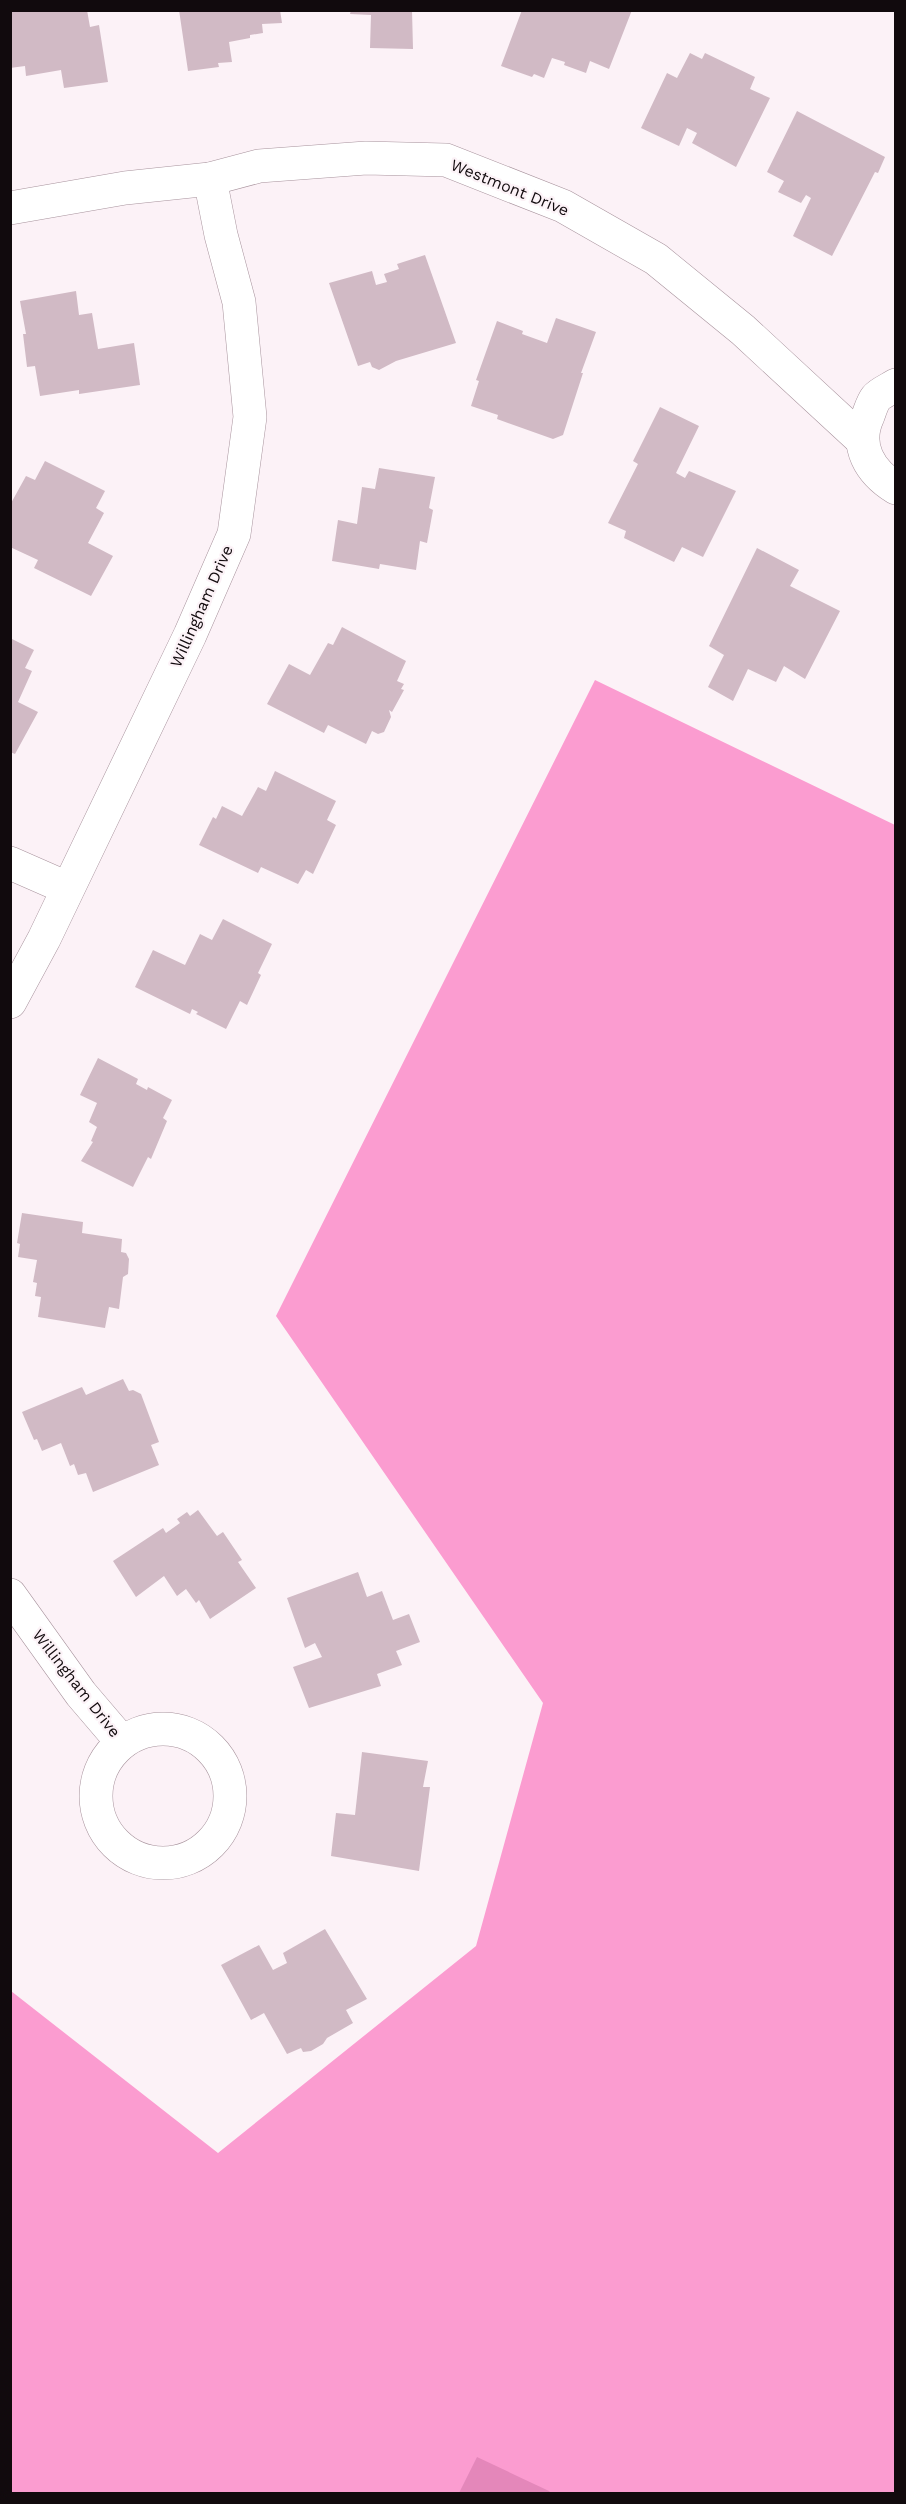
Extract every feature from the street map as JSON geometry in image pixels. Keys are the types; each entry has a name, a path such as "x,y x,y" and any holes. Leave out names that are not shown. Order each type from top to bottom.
{"street":[{"name":"Westmont Drive","path":"10,208 125,188 210,179 259,166 366,158 446,160 563,206 656,259 743,330 862,440 867,459 875,473 896,488"},
{"name":"Willingham Drive","path":"10,1002 190,635 234,534 250,417 239,302 221,235 210,179"},
{"path":"862,440 863,427 876,399 896,385"},
{"path":"10,863 67,888"},
{"name":"Willingham Drive","path":"10,1595 81,1694 122,1742"},
{"name":"Willingham Drive","path":"166,1728 189,1733 208,1746 223,1765 229,1787 228,1811 220,1832 203,1850 183,1861 159,1864 136,1858 117,1846 102,1827 96,1805 97,1781 105,1760 122,1742 142,1732 166,1728"}],"shaded area":[{"path":"595,680 895,825 895,2493 11,2493 10,1956 11,1991 218,2153 476,1946 543,1703 276,1316"},
{"path":"477,2457 549,2491 551,2493 459,2493"}],"building":[{"path":"10,10 87,10 90,27 99,25 108,82 64,88 61,70 26,76 25,66 10,68"},
{"path":"179,10 280,10 282,23 262,24 263,33 229,42 232,62 218,63 219,67 188,71"},
{"path":"351,10 412,10 413,49 370,48 371,15 350,14"},
{"path":"522,10 632,10 609,69 590,61 586,73 552,58 544,78 534,74 532,77 501,66"},
{"path":"690,53 702,59 705,53 755,77 750,89 770,98 736,167 692,143 697,133 687,128 679,146 641,128 667,73 677,78"},
{"path":"797,111 885,157 832,256 793,236 811,198 806,195 801,203 778,192 784,181 767,172"},
{"path":"425,255 456,343 396,361 379,370 372,367 370,362 358,366 329,283 372,271 376,285 387,282 384,274 399,269 397,264"},
{"path":"76,291 79,315 92,313 98,349 134,343 140,385 79,394 79,390 40,396 35,366 27,367 23,334 26,334 20,301"},
{"path":"556,318 596,332 563,435 553,439 497,419 498,415 471,406 479,381 476,380 497,321 523,331 522,334 547,343"},
{"path":"660,407 699,426 676,473 685,478 689,471 736,491 703,557 682,547 674,562 624,538 626,531 608,523 638,464 633,461"},
{"path":"45,461 105,491 96,508 104,513 88,543 113,556 91,596 34,568 38,560 10,547 10,505 26,476 35,480"},
{"path":"379,468 435,477 429,508 433,510 427,543 420,541 416,570 380,564 379,569 332,561 338,520 357,524 362,487 375,489"},
{"path":"757,548 799,570 790,586 840,611 805,679 784,666 776,682 748,669 733,701 708,687 724,655 709,646"},
{"path":"342,627 406,661 397,681 404,684 401,689 404,690 392,712 389,710 391,717 384,732 378,734 372,731 366,744 328,725 324,733 267,704 289,664 310,675 328,643 333,645"},
{"path":"10,638 34,650 25,668 32,671 18,702 38,712 15,754 10,752"},
{"path":"275,771 336,801 327,820 336,825 313,874 306,870 298,884 261,867 258,873 199,845 213,817 216,819 222,806 242,816 258,787 266,791"},
{"path":"223,919 272,944 258,973 261,975 247,1005 240,1001 226,1029 196,1014 198,1012 192,1009 190,1014 135,987 153,950 185,965 200,934 212,940"},
{"path":"98,1058 138,1079 136,1084 147,1090 148,1087 172,1100 163,1118 167,1121 151,1159 148,1157 133,1187 81,1161 93,1142 91,1141 97,1127 89,1122 97,1103 80,1095"},
{"path":"22,1213 83,1222 82,1233 122,1239 121,1252 126,1253 129,1259 128,1274 123,1277 119,1309 109,1307 105,1328 38,1317 41,1297 35,1296 37,1283 33,1282 37,1260 18,1257 20,1244 17,1243"},
{"path":"123,1379 129,1391 133,1390 141,1394 159,1442 151,1445 159,1465 93,1492 86,1473 78,1475 74,1464 70,1466 61,1443 42,1451 37,1439 34,1440 22,1412 82,1387 86,1395"},
{"path":"198,1510 217,1536 223,1532 242,1560 238,1562 256,1588 210,1619 199,1600 196,1603 186,1589 177,1596 164,1576 136,1597 113,1561 163,1528 166,1533 180,1523 177,1519 187,1512 190,1516"},
{"path":"358,1572 367,1597 382,1591 393,1620 409,1614 420,1642 396,1651 402,1665 377,1674 381,1686 309,1708 293,1667 322,1657 315,1643 305,1648 287,1598"},
{"path":"362,1752 428,1761 423,1787 430,1787 419,1871 331,1856 336,1813 355,1815"},
{"path":"325,1929 367,1999 346,2010 353,2023 327,2038 323,2044 311,2051 303,2052 301,2048 287,2054 264,2013 251,2020 221,1965 259,1945 273,1970 287,1963 283,1953"}]}
